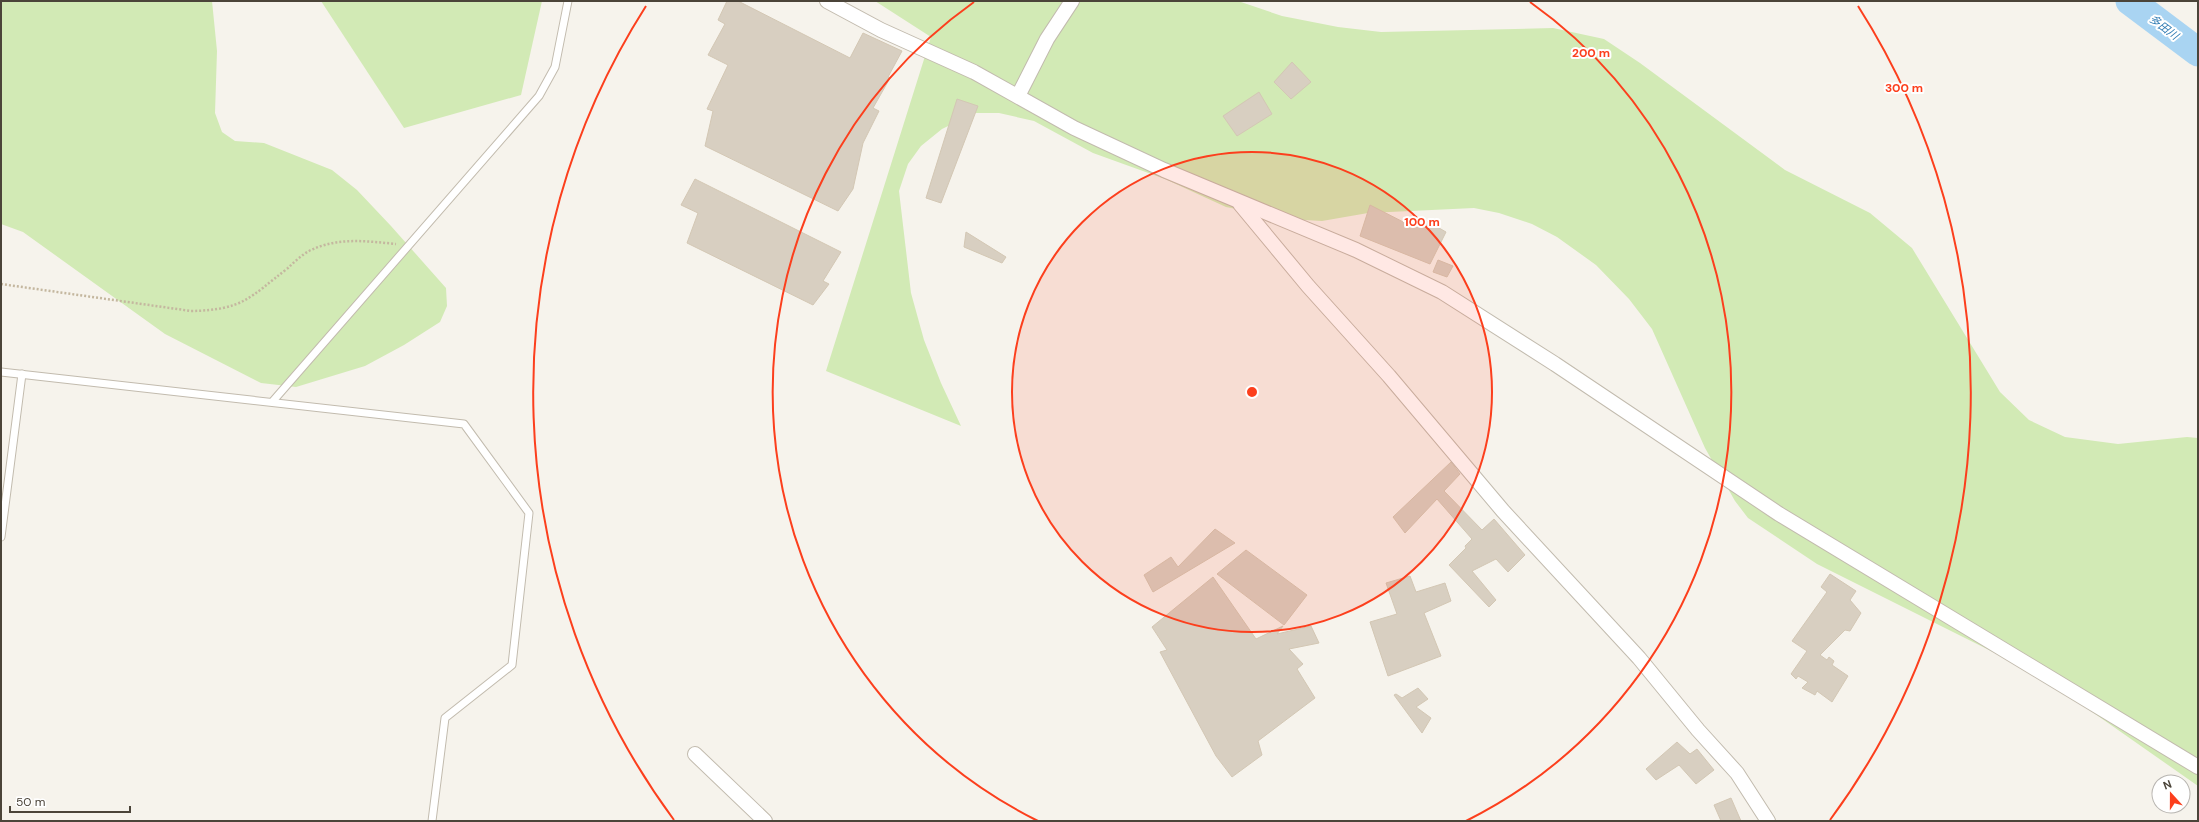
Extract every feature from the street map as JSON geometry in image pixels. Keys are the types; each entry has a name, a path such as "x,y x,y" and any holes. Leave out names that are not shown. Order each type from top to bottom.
{"street":[{"path":"827,1 881,30 974,72 1074,128 1238,202 1356,250 1442,292 1555,364 1779,514 2198,767"},
{"path":"1018,96 1047,39 1072,1"},
{"path":"1238,202 1308,286 1389,376 1504,511 1639,658 1698,730 1737,774 1768,821"},
{"path":"695,754 765,821"}],"lane":[{"path":"273,401 539,96 555,67 568,1"},
{"path":"1,372 273,401 464,424 529,513 512,665 444,718 432,821"},
{"path":"1,537 22,374"}],"path":[{"path":"1,284 191,311 217,311 244,302 308,251 333,242 357,240 409,245"}],"green space":[{"path":"1,1 212,1 217,51 215,113 222,132 235,141 264,143 332,170 357,190 446,288 447,306 440,322 404,345 365,366 296,387 261,383 165,334 23,232 1,224"},
{"path":"321,1 542,1 521,95 404,128"},
{"path":"875,1 1238,1 1282,16 1338,27 1381,32 1553,28 1604,39 1640,63 1785,170 1870,213 1912,248 2000,392 2029,420 2065,437 2118,444 2187,437 2198,438 2198,786 2191,781 2191,774 2181,774 2041,676 1817,564 1748,518 1735,501 1705,448 1652,329 1629,299 1596,265 1557,237 1532,224 1499,213 1474,208 1368,213 1322,221 1287,219 1226,207 1165,179 1093,153 1034,121 999,113 975,113 942,129 921,146 908,164 899,191 911,293 924,340 941,383 961,426 826,371 931,37"}],"building":[{"path":"727,1 738,1 850,58 863,33 902,51 888,77 890,78 873,108 879,111 863,143 853,189 838,211 705,146 713,111 707,109 728,65 708,55 725,24 718,20"},
{"path":"1292,62 1311,82 1291,99 1274,82"},
{"path":"1259,92 1272,114 1237,136 1223,116"},
{"path":"957,99 978,106 941,203 926,198"},
{"path":"695,179 841,252 823,281 829,284 813,305 687,243 698,213 681,205"},
{"path":"1370,205 1415,228 1420,217 1446,232 1430,264 1360,236"},
{"path":"966,232 1006,257 1002,263 964,247"},
{"path":"1438,260 1453,266 1447,277 1433,272"},
{"path":"1451,462 1460,474 1444,491 1482,530 1494,519 1525,555 1508,572 1496,559 1472,571 1496,600 1489,607 1449,565 1466,548 1465,546 1472,539 1437,499 1405,533 1393,517"},
{"path":"1215,529 1235,543 1153,592 1144,575 1171,557 1178,567"},
{"path":"1246,550 1307,595 1284,625 1217,574"},
{"path":"1830,574 1856,591 1850,600 1861,613 1850,631 1845,630 1820,655 1827,660 1829,657 1834,661 1832,665 1848,676 1832,702 1817,691 1815,695 1802,688 1808,682 1798,676 1796,679 1791,674 1807,651 1792,641 1827,592 1821,587"},
{"path":"1410,576 1416,592 1445,583 1451,601 1424,613 1441,656 1388,676 1370,622 1397,614 1386,583"},
{"path":"1213,577 1256,639 1283,626 1277,634 1311,626 1319,643 1289,649 1303,664 1297,669 1315,698 1258,741 1262,755 1232,777 1216,756 1160,652 1167,650 1152,627"},
{"path":"1418,688 1428,699 1416,707 1431,718 1422,733 1394,695 1396,694 1402,698"},
{"path":"1677,742 1690,754 1697,749 1714,770 1696,784 1679,765 1656,780 1646,769"},
{"path":"1731,798 1741,821 1721,821 1714,805"}],"waterway":[{"name":"多田川","path":"2130,1 2198,52"}]}
